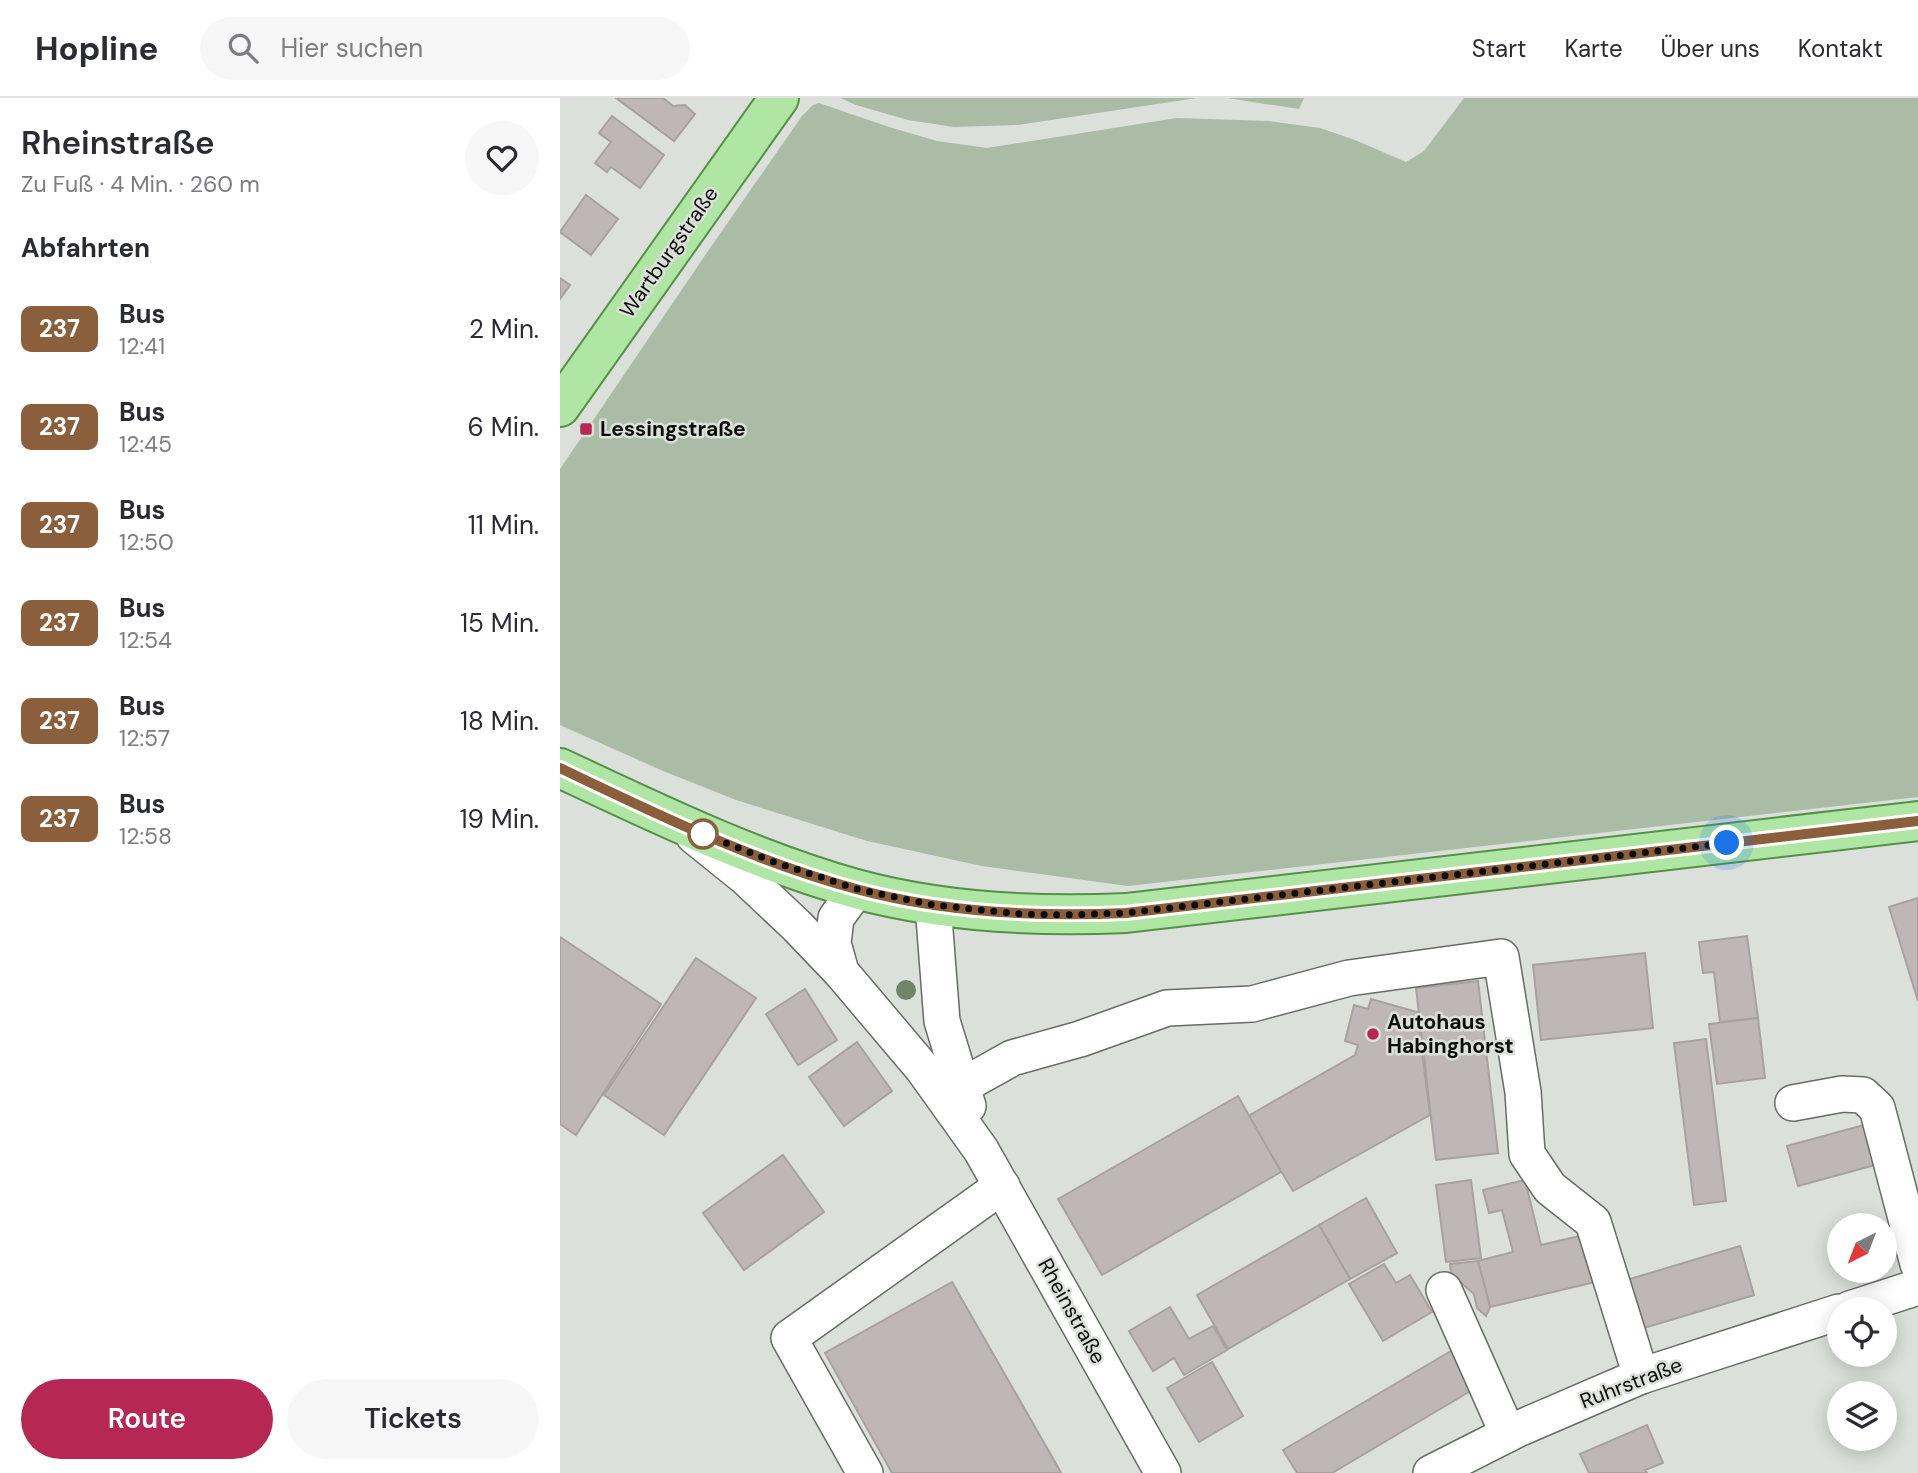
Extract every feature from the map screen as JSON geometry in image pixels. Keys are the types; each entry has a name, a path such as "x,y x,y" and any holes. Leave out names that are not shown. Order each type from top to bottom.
{"main road":[{"name":"Wartburgstraße","path":"560,407 779,98"},
{"path":"560,768 680,824 774,862 857,889 933,905 1021,914 1126,913 1918,821"}],"street":[{"name":"Rheinstraße","path":"680,824 745,877 797,926 841,972 923,1069 981,1150 1163,1473"},
{"name":"Rheinstraße","path":"841,972 833,943 836,918 857,889"},
{"name":"Rheinstraße","path":"933,905 942,1021 981,1150"},
{"path":"962,1086 1012,1058 1080,1039 1167,1008 1252,1004 1349,978 1501,957 1523,1092 1527,1154 1550,1188 1593,1222 1641,1376"},
{"path":"1793,1103 1853,1094 1863,1095 1877,1108 1918,1264"},
{"path":"865,1473 789,1338 1002,1186"},
{"path":"1887,1297 1918,1287"},
{"path":"1444,1290 1508,1434"},
{"name":"Ruhrstraße","path":"1431,1473 1508,1434 1641,1376 1827,1316"}],"green space":[{"path":"840,98 1197,98 1018,125 954,127 908,120"},
{"path":"1227,98 1304,98 1299,109"},
{"path":"1464,98 1918,98 1918,797 1128,886 982,866 867,841 736,800 560,725 560,469 708,251 802,116 813,105 819,103 937,141 987,148 1177,118 1269,121 1320,128 1406,162 1424,151"}],"building":[{"path":"616,98 663,98 673,106 685,105 695,114 674,141"},
{"path":"612,116 664,155 640,188 611,167 607,172 595,163 611,142 599,133"},
{"path":"586,195 618,219 591,255 560,232"},
{"path":"560,278 570,285 560,299"},
{"path":"1918,898 1918,1001 1889,907"},
{"path":"1747,936 1758,1018 1720,1022 1714,972 1703,973 1699,942"},
{"path":"560,937 661,1004 576,1135 560,1124"},
{"path":"1645,953 1653,1028 1541,1040 1533,965"},
{"path":"696,958 756,998 664,1135 604,1095"},
{"path":"1478,981 1498,1153 1436,1160 1416,988"},
{"path":"805,989 837,1040 798,1065 766,1014"},
{"path":"1371,999 1417,1012 1430,1115 1293,1191 1248,1116 1355,1055 1358,1045 1345,1041 1354,1005 1368,1009"},
{"path":"1758,1018 1765,1078 1717,1084 1709,1024"},
{"path":"1706,1039 1726,1201 1694,1205 1674,1043"},
{"path":"857,1042 892,1091 844,1126 809,1077"},
{"path":"1238,1096 1281,1172 1102,1275 1058,1199"},
{"path":"1864,1125 1875,1165 1798,1186 1787,1146"},
{"path":"783,1155 824,1212 744,1270 703,1213"},
{"path":"1471,1180 1481,1258 1446,1262 1436,1185"},
{"path":"1525,1180 1541,1245 1584,1235 1595,1282 1490,1307 1478,1261 1513,1252 1502,1210 1489,1213 1483,1190"},
{"path":"1366,1198 1397,1253 1350,1279 1319,1225"},
{"path":"1319,1225 1350,1279 1228,1349 1197,1295"},
{"path":"1740,1246 1754,1295 1634,1331 1620,1282"},
{"path":"1478,1261 1490,1307 1486,1316 1477,1308 1474,1294 1451,1274 1450,1264"},
{"path":"1384,1264 1396,1283 1410,1275 1432,1312 1383,1341 1349,1284"},
{"path":"952,1282 1061,1473 892,1473 825,1353"},
{"path":"1170,1307 1189,1339 1213,1326 1227,1350 1184,1375 1174,1358 1153,1371 1129,1331"},
{"path":"1456,1348 1479,1386 1332,1473 1297,1473 1283,1450"},
{"path":"1212,1362 1243,1416 1199,1442 1167,1388"},
{"path":"1647,1425 1663,1463 1645,1470 1647,1473 1589,1473 1580,1454"}],"bus line":[{"name":"237","path":"560,768 706,836 857,889 933,905 1021,914 1126,913 1918,821"}],"place":[{"name":"Lessingstraße","path":"586,429"},
{"name":"Autohaus Habinghorst","path":"1373,1034"}],"route":[{"path":"703,834 774,862 857,889 933,905 1021,914 1065,915 1126,913 1727,843"}]}
